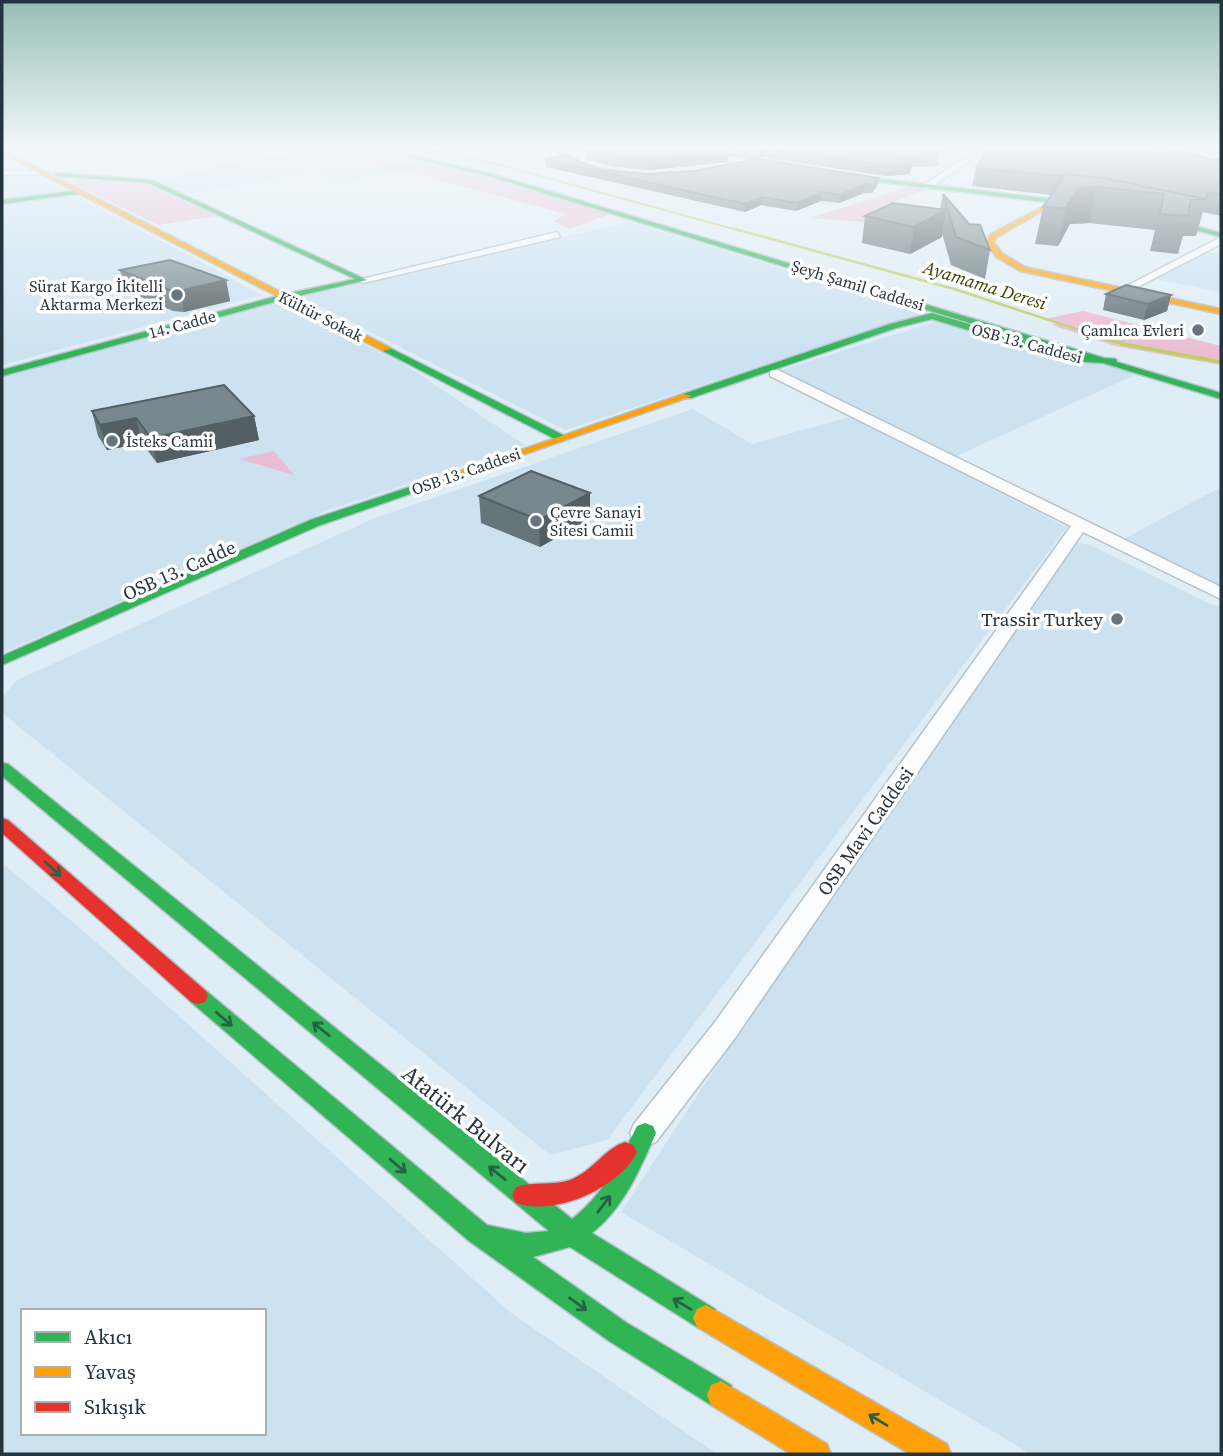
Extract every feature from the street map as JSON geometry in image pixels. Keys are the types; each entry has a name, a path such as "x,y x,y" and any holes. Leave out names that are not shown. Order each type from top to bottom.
{"street":[{"name":"Kültür Sokak","path":"126,215 561,438"},
{"path":"223,215 363,280 557,235"},
{"name":"Şeyh Şamil Caddesi","path":"626,215 1221,396"},
{"name":"Şeyh Şamil Caddesi","path":"640,215 1221,389"},
{"path":"1032,215 994,236 990,242 999,255 1023,269 1221,312"},
{"path":"1148,215 1221,235"},
{"path":"1120,292 1221,235"},
{"name":"14. Cadde","path":"2,373 284,297 363,280"},
{"name":"OSB 13. Caddesi","path":"359,512 771,371 893,326 932,316 1073,359 1113,361"},
{"name":"OSB 13. Caddesi","path":"2,661 359,512 561,438 771,371"},
{"path":"771,371 1221,594"},
{"name":"OSB 13. Cadde","path":"2,673 359,512"},
{"name":"OSB Mavi Caddesi","path":"645,1133 732,1021 1080,525"},
{"name":"Atatürk Bulvarı","path":"2,768 573,1235 624,1269 937,1454"},
{"path":"2,824 223,1018 478,1233 618,1332 817,1454"},
{"path":"524,1195 555,1197 579,1192 645,1133"},
{"path":"478,1233 537,1245 573,1235 599,1212 628,1171 645,1133"}],"shaded area":[{"path":"2,215 112,215 262,295 2,365"},
{"path":"137,215 216,216 158,225"},
{"path":"564,215 607,215 569,229 554,221"},
{"path":"820,215 876,215 863,222 810,218"},
{"path":"630,222 925,312 565,430 301,297"},
{"path":"1205,251 1221,254 1221,292 1155,279"},
{"path":"272,301 401,362 525,445 326,511 2,653 2,374"},
{"path":"1083,311 1221,346 1221,365 1115,346 1052,325 1056,323 1044,319"},
{"path":"950,317 1137,374 952,458 778,371"},
{"path":"693,409 752,444 850,417 1067,527 607,1140 550,1155 2,713 2,697 17,680 375,518"},
{"path":"274,451 294,475 239,459"},
{"path":"1221,487 1221,586 1120,541"},
{"path":"1080,543 1090,545 1212,605 1221,606 1221,1454 1031,1454 621,1212 768,987 1071,546"},
{"path":"2,863 87,934 511,1313 717,1454 2,1454"}],"building":[{"path":"867,215 937,215 914,227 865,216"},
{"path":"949,215 961,215 969,224 980,225 990,250 956,237"},
{"path":"170,260 226,280 180,291 169,290 120,270"},
{"path":"1126,285 1171,295 1148,304 1106,294"},
{"path":"224,385 254,416 151,438 136,418 100,425 92,411"},
{"path":"531,471 590,493 539,520 479,496"}],"waterway":[{"name":"Ayamama Deresi","path":"682,215 741,231"},
{"name":"Ayamama Deresi","path":"735,229 954,289 1098,336"},
{"name":"Ayamama Deresi","path":"1092,334 1123,344 1221,362"}],"traffic: fast":[{"path":"223,215 363,280"},
{"path":"622,215 1221,396"},
{"path":"1158,218 1221,235"},
{"path":"2,373 284,297 363,280"},
{"path":"687,396 893,326 932,316 1073,359 1113,361"},
{"path":"386,349 561,438"},
{"path":"2,661 314,523 443,479"},
{"path":"2,768 573,1235 706,1318"},
{"path":"198,996 478,1233 618,1332 721,1395"},
{"path":"490,1236 514,1243 538,1245 576,1232 605,1204 617,1188 645,1133"}],"traffic: slow":[{"path":"125,215 386,349"},
{"path":"1032,215 994,236 990,242 999,255 1023,269 1221,312"},
{"path":"443,479 687,396"},
{"path":"706,1318 937,1454"},
{"path":"721,1395 817,1454"}],"traffic: jam":[{"path":"2,824 198,996"},
{"path":"524,1195 556,1194 580,1187 625,1152"}],"place":[{"name":"Sürat Kargo İkitelli Aktarma Merkezi","path":"177,295"},
{"name":"Çamlıca Evleri","path":"1198,330"},
{"name":"İsteks Camii","path":"112,441"},
{"name":"Çevre Sanayi Sitesi Camii","path":"536,521"},
{"name":"Trassir Turkey","path":"1117,619"}]}
